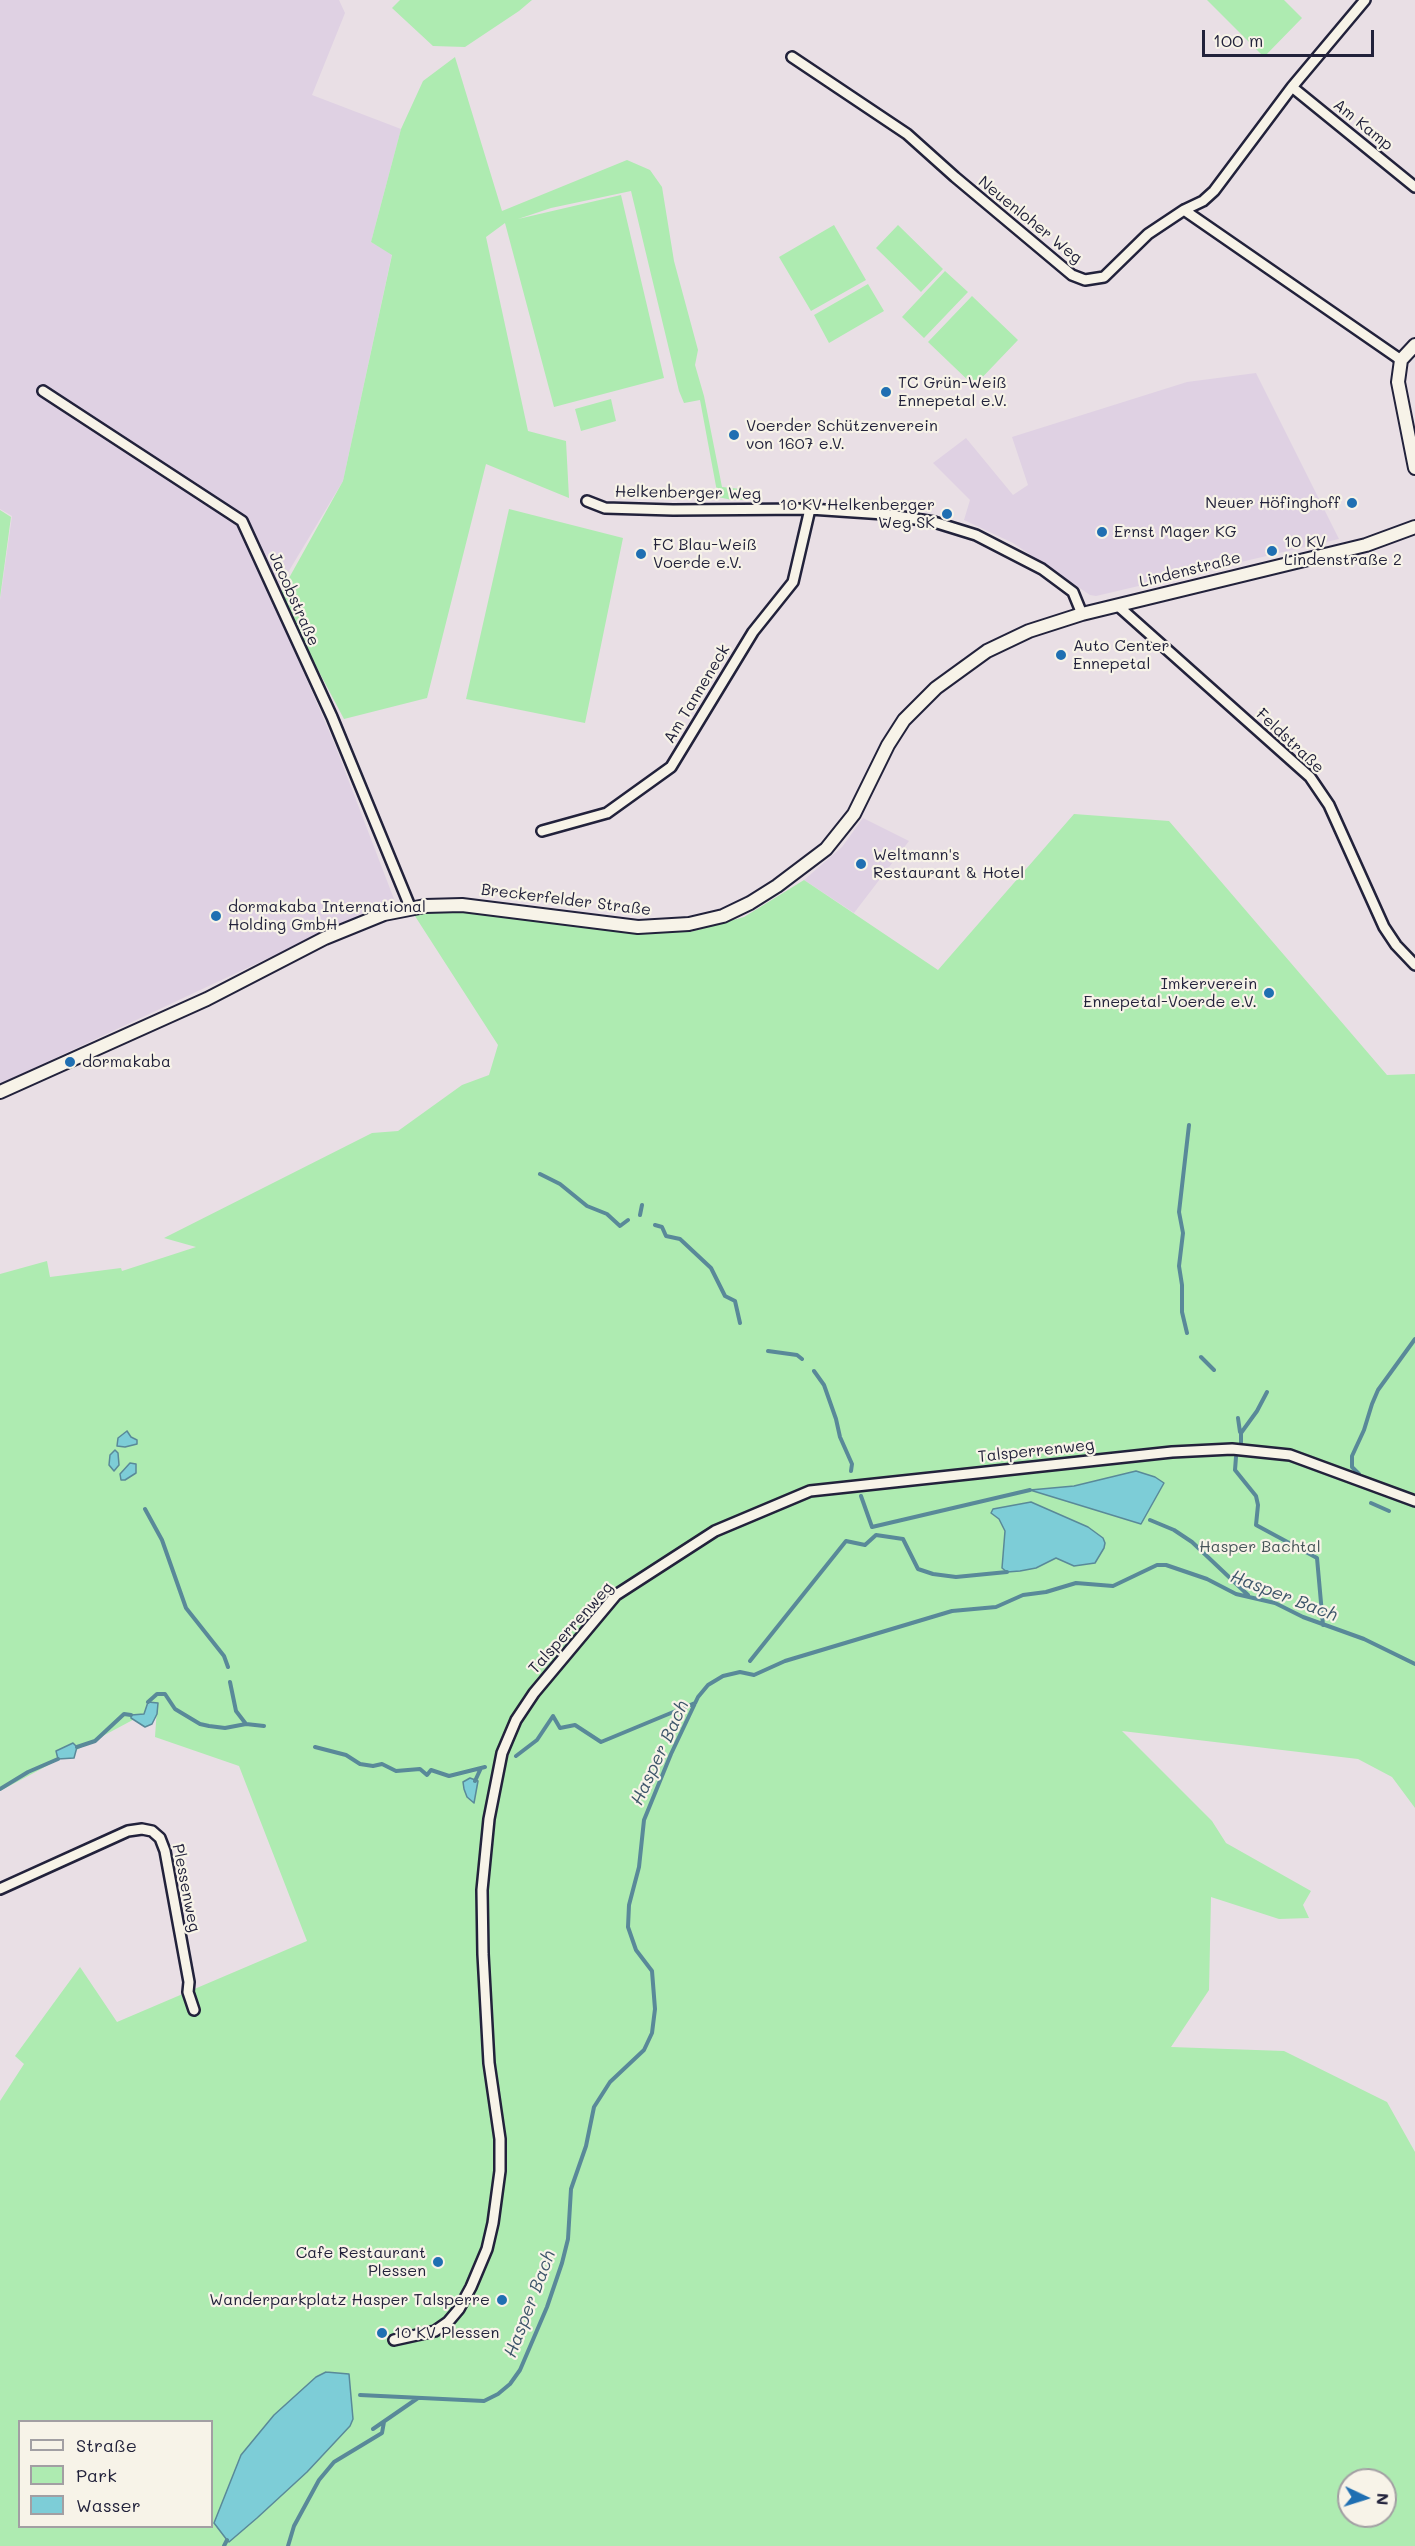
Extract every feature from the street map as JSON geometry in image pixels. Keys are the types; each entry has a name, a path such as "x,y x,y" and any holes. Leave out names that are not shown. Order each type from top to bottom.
{"main road":[{"path":"1415,345 1401,360 1398,382 1415,468"},
{"name":"Lindenstraße","path":"1043,626 1117,605 1366,545 1415,526"},
{"name":"Breckerfelder Straße","path":"0,1092 207,999 341,930 384,914 411,909 462,905 638,927 708,921 737,910 792,876 826,849 840,834 855,814 895,733 925,698 980,656 1043,626"}],"street":[{"name":"Neuenloher Weg","path":"792,57 907,134 1002,217 1079,278 1092,280 1104,277 1148,234 1184,210 1203,201 1214,191 1293,87 1365,0"},
{"name":"Am Kamp","path":"1293,87 1415,187"},
{"path":"1184,210 1401,360"},
{"name":"Jacobstraße","path":"44,391 242,521 332,717 411,909"},
{"name":"Helkenberger Weg","path":"587,501 605,508 810,509 934,522 976,535 1042,568 1073,592 1082,614"},
{"name":"Am Tanneneck","path":"542,831 607,813 671,767 753,632 793,582 810,509"},
{"name":"Feldstraße","path":"1117,605 1134,623 1310,777 1329,805 1387,932 1401,951 1415,964"},
{"name":"Talsperrenweg","path":"394,2340 435,2331 448,2322 459,2309 487,2249 493,2223 499,2187 500,2139 489,2063 482,1890 489,1819 502,1753 516,1720 534,1693 616,1595 715,1531 810,1491 1172,1452 1232,1449 1290,1455 1415,1501"},
{"name":"Plessenweg","path":"0,1889 128,1831 142,1829 152,1831 160,1838 165,1851 189,1982 188,1992 194,2010"}],"shaded area":[{"path":"0,0 339,0 345,13 312,95 401,129 371,242 392,254 343,481 272,599 335,745 394,899 0,1084 0,600 12,516 0,509"},
{"path":"1256,373 1339,539 1096,596 1090,595 1013,543 964,520 970,500 933,463 966,438 1013,495 1028,485 1012,437 1187,382"},
{"path":"863,818 909,841 854,913 804,880 842,847"}],"green space":[{"path":"400,0 532,0 465,47 433,46 392,8"},
{"path":"1207,0 1284,0 1302,18 1264,57"},
{"path":"455,57 502,211 627,160 650,170 662,187 674,261 698,350 695,365 704,396 722,487 761,491 762,499 732,500 718,497 700,400 684,403 679,391 631,191 551,208 518,219 621,195 664,378 554,407 505,223 486,237 528,431 566,441 569,498 486,464 427,698 344,719 279,596 343,481 392,255 371,242 401,129 423,81"},
{"path":"834,225 866,280 811,311 779,257"},
{"path":"898,225 943,269 921,292 876,248"},
{"path":"945,271 968,292 924,338 902,317"},
{"path":"868,284 884,311 829,343 814,315"},
{"path":"972,296 1018,340 974,386 928,342"},
{"path":"611,399 616,421 581,431 575,409"},
{"path":"509,509 623,538 585,723 466,699"},
{"path":"0,510 11,517 0,598"},
{"name":"Hasper Bachtal","path":"1074,814 1169,821 1387,1075 1415,1074 1415,1808 1392,1777 1358,1759 1122,1731 1212,1821 1226,1843 1311,1891 1303,1905 1309,1918 1279,1919 1211,1897 1209,1990 1171,2047 1284,2051 1387,2102 1415,2152 1415,2546 0,2546 0,2101 24,2064 15,2056 80,1967 117,2022 307,1941 239,1766 155,1737 157,1707 0,1791 0,1274 47,1261 50,1277 121,1268 122,1271 196,1247 164,1238 372,1133 398,1131 462,1085 489,1075 498,1045 413,913 495,911 639,931 690,932 744,917 804,880 938,970"}],"water":[{"path":"127,1431 137,1440 137,1444 117,1446 118,1438"},
{"path":"115,1450 118,1453 119,1465 114,1471 109,1465 110,1455"},
{"path":"130,1463 136,1464 136,1473 121,1480 120,1474"},
{"path":"1136,1471 1155,1477 1164,1483 1141,1524 1030,1490 1074,1486"},
{"path":"1031,1502 1088,1527 1103,1538 1104,1548 1095,1563 1074,1566 1056,1558 1036,1568 1020,1571 1007,1572 1002,1568 1005,1531 999,1519 991,1513 993,1509"},
{"path":"148,1702 158,1703 157,1714 152,1724 145,1727 131,1718 131,1715 144,1714"},
{"path":"73,1743 77,1747 74,1758 58,1759 56,1751"},
{"path":"470,1778 478,1781 474,1803 467,1797 464,1789 463,1782"},
{"path":"326,2372 349,2374 353,2419 350,2426 307,2472 229,2542 214,2523 241,2455 274,2415 316,2377"}],"waterway":[{"path":"1187,1333 1182,1312 1179,1266 1183,1233 1179,1212 1189,1125"},
{"path":"540,1174 560,1184 587,1206 607,1214 620,1226 628,1220"},
{"path":"640,1215 642,1205"},
{"path":"655,1225 662,1227 666,1236 680,1239 711,1268 725,1296 735,1301 740,1323"},
{"path":"1359,1474 1352,1467 1352,1456 1364,1430 1372,1404 1378,1390 1415,1339"},
{"path":"768,1351 797,1355 802,1359"},
{"path":"1201,1357 1214,1370"},
{"path":"814,1371 824,1385 840,1437 852,1464 851,1471"},
{"path":"1241,1443 1241,1433 1267,1392"},
{"path":"1238,1418 1240,1432"},
{"path":"1236,1457 1235,1470 1256,1496 1258,1505 1256,1525 1317,1558 1323,1625"},
{"path":"861,1496 872,1527 1030,1490"},
{"path":"1371,1503 1389,1511"},
{"path":"145,1509 162,1540 186,1608 224,1656 228,1667"},
{"path":"1150,1520 1174,1530 1192,1542 1248,1595"},
{"path":"750,1661 846,1541 865,1545 876,1535 903,1539 918,1569 933,1574 956,1577 1007,1572"},
{"name":"Hasper Bach","path":"360,2395 484,2401 498,2394 510,2384 520,2370 547,2307 562,2263 568,2239 571,2189 586,2146 594,2107 610,2082 644,2050 652,2033 655,2009 652,1971 636,1950 628,1927 629,1905 639,1867 644,1820 671,1754 698,1697 708,1685 723,1676 740,1672 754,1675 785,1661 952,1611 996,1607 1023,1595 1046,1592 1076,1583 1113,1586 1157,1565 1166,1565 1207,1579 1236,1594 1275,1603 1303,1617 1364,1639 1415,1664"},
{"path":"230,1682 236,1711 246,1724"},
{"path":"148,1702 157,1694 165,1694 175,1709 200,1724 225,1728 246,1724 264,1726"},
{"path":"516,1756 537,1740 553,1716 560,1728 575,1725 601,1742 695,1703"},
{"path":"77,1747 95,1741 124,1714 131,1715"},
{"path":"315,1747 346,1755 360,1764 373,1766 382,1764 396,1771 420,1769 427,1775 431,1770 449,1776 485,1767"},
{"path":"0,1789 28,1772 58,1759"},
{"path":"475,1781 481,1768"},
{"path":"373,2429 418,2398"},
{"path":"288,2546 294,2526 319,2480 334,2462 382,2433 384,2422"},
{"name":"Hasper Bach","path":"224,2546 227,2540"}],"place":[{"name":"TC Grün-Weiß Ennepetal e.V.","path":"886,392"},
{"name":"Voerder Schützenverein von 1607 e.V.","path":"734,435"},
{"name":"Neuer Höfinghoff","path":"1352,503"},
{"name":"10 KV Helkenberger Weg SK","path":"947,514"},
{"name":"Ernst Mager KG","path":"1102,532"},
{"name":"10 KV Lindenstraße 2","path":"1272,551"},
{"name":"FC Blau-Weiß Voerde e.V.","path":"641,554"},
{"name":"Auto Center Ennepetal","path":"1061,655"},
{"name":"Weltmann's Restaurant & Hotel","path":"861,864"},
{"name":"dormakaba International Holding GmbH","path":"216,916"},
{"name":"Imkerverein Ennepetal-Voerde e.V.","path":"1269,993"},
{"name":"dormakaba","path":"70,1062"},
{"name":"Cafe Restaurant Plessen","path":"438,2262"},
{"name":"Wanderparkplatz Hasper Talsperre","path":"502,2300"},
{"name":"10 KV Plessen","path":"382,2333"}]}
